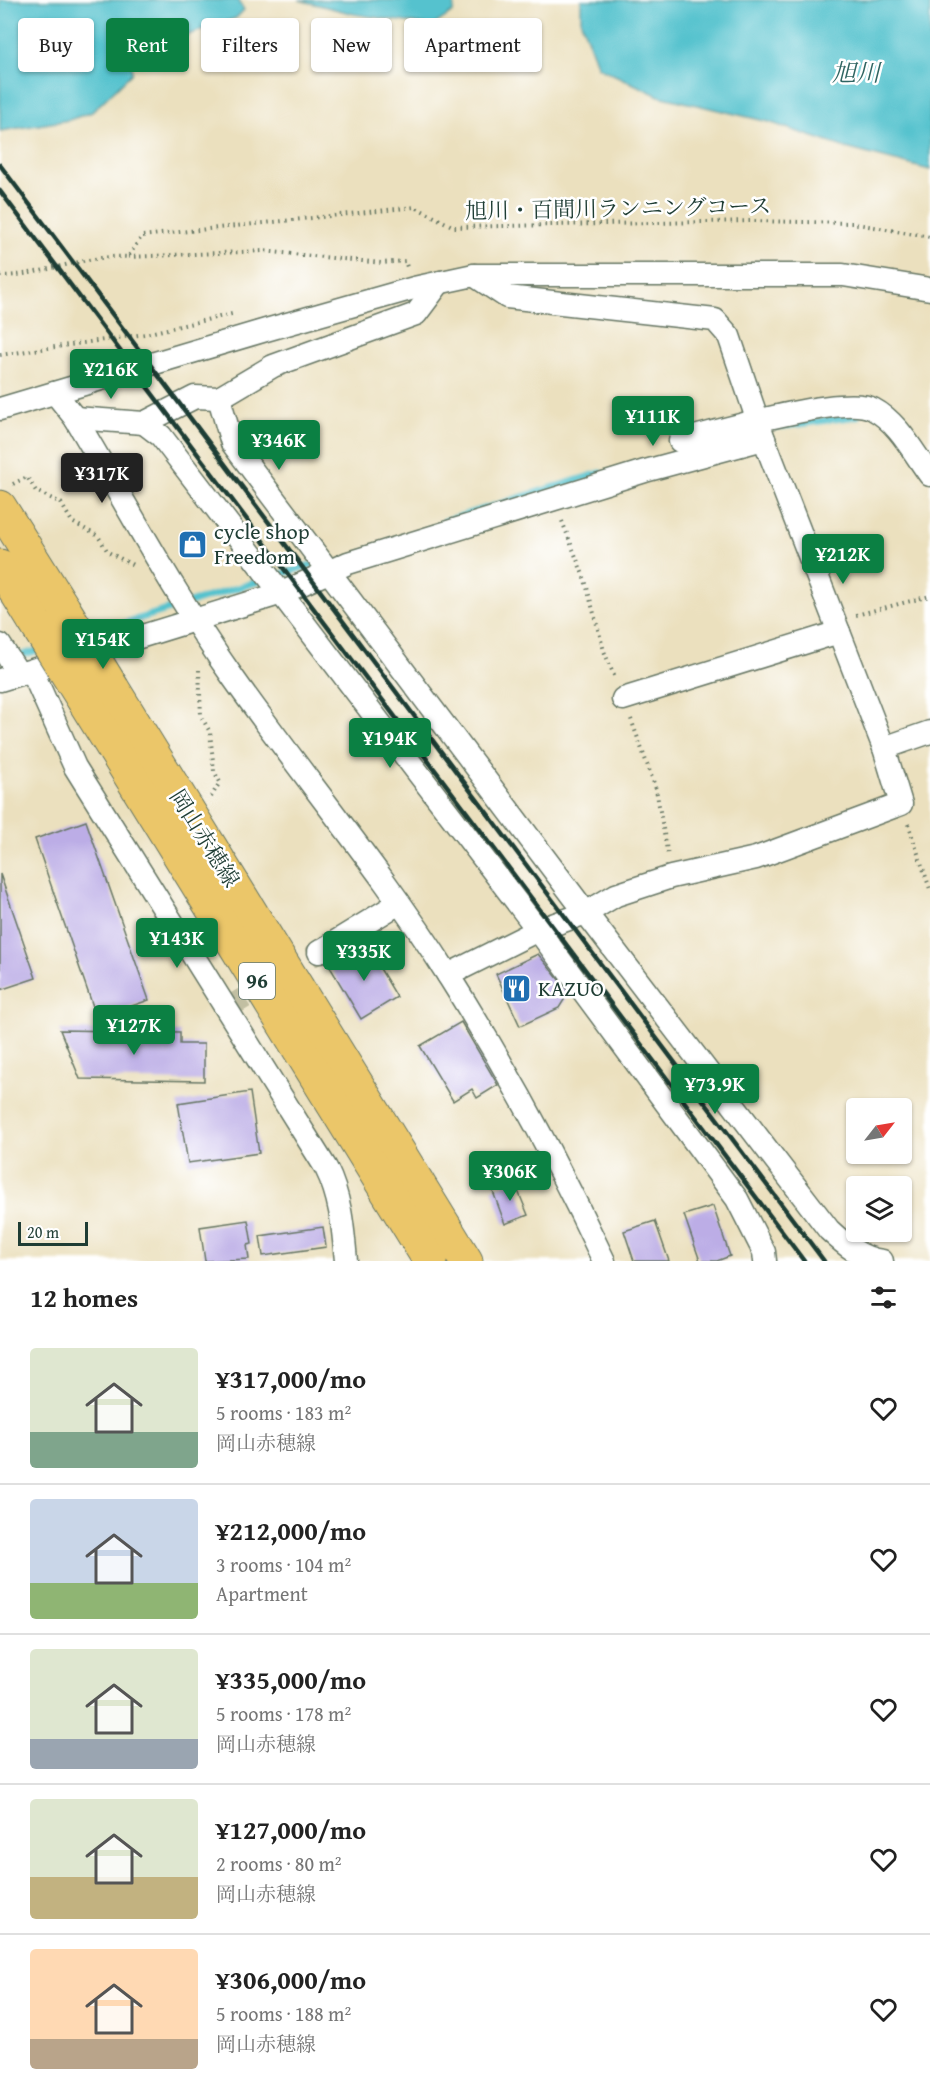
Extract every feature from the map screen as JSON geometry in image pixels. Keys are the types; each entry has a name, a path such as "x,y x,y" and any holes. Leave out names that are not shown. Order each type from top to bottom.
{"main road":[{"name":"岡山赤穂線","path":"6,496 64,609 99,695 430,1261"},
{"name":"岡山赤穂線","path":"0,566 34,621 99,695 466,1261"}],"street":[{"path":"448,975 538,930 586,913 616,895 671,877 756,858 901,804 884,748 762,430 729,336 715,320 507,297 474,275"},
{"path":"0,409 440,282 474,275 843,275 930,290"},
{"path":"75,418 144,423 195,397 219,398 273,366 416,314 440,282"},
{"path":"55,393 75,418 187,609 234,680 345,825 448,975 561,1168 604,1261"},
{"path":"219,398 232,443 586,913 829,1230 846,1246 872,1260 882,1261"},
{"path":"346,1261 342,1214 335,1187 12,665 272,581 324,565 348,563 645,471 762,430 850,405 871,407 888,418 930,475"},
{"path":"144,423 161,436 538,930 737,1199 764,1252 765,1261"},
{"path":"680,441 762,430"},
{"path":"623,699 837,626"},
{"path":"884,748 930,732"},
{"path":"319,952 399,903"}],"path":[{"name":"旭川・百間川ランニングコース","path":"128,256 142,236 415,207 454,227 754,221 852,223 930,237"},
{"path":"0,276 46,271 113,256 247,254 263,251 382,263 405,261 408,270 397,272"},
{"path":"0,355 145,334 241,312"},
{"path":"6,496 27,477 36,492 61,504 72,522 98,536 108,552 133,566"},
{"path":"837,626 930,596"},
{"path":"200,677 201,716 210,732 214,771 220,782 210,799"},
{"path":"901,804 930,889"}],"water":[{"path":"0,0 238,0 244,10 236,18 201,18 201,30 189,35 189,18 106,18 106,72 132,73 92,112 69,120 0,131"},
{"path":"299,0 455,0 453,12 444,18 404,18 404,22 392,18 354,14"},
{"name":"旭川","path":"581,0 930,0 930,170 846,148 769,122 659,96 598,67 581,22"}],"building":[{"path":"86,821 149,1000 97,1018 35,839"},
{"path":"0,874 36,978 0,990"},
{"path":"366,945 397,997 361,1019 330,967"},
{"path":"538,954 569,992 559,1008 520,1026 496,974"},
{"path":"461,1022 498,1085 477,1098 472,1089 453,1101 420,1046"},
{"path":"60,1030 180,1032 180,1044 204,1044 204,1081 80,1079"},
{"path":"250,1092 259,1153 188,1163 178,1103"},
{"path":"514,1181 528,1215 505,1224 492,1189"},
{"path":"713,1206 730,1256 717,1261 700,1261 684,1215"},
{"path":"248,1220 252,1244 247,1245 249,1259 205,1261 200,1227"},
{"path":"655,1221 669,1261 634,1261 624,1231"},
{"path":"323,1227 326,1247 263,1256 260,1236"}],"waterway":[{"path":"776,427 857,416"},
{"path":"445,521 600,473"},
{"path":"90,634 317,563"},
{"path":"13,658 42,649"}],"tunnel":[{"path":"226,1009 319,952"}],"railway":[{"path":"0,165 824,1261"},
{"path":"0,191 804,1261"}],"place":[{"name":"cycle shop Freedom","path":"193,544"},
{"name":"KAZUO","path":"517,988"}]}
